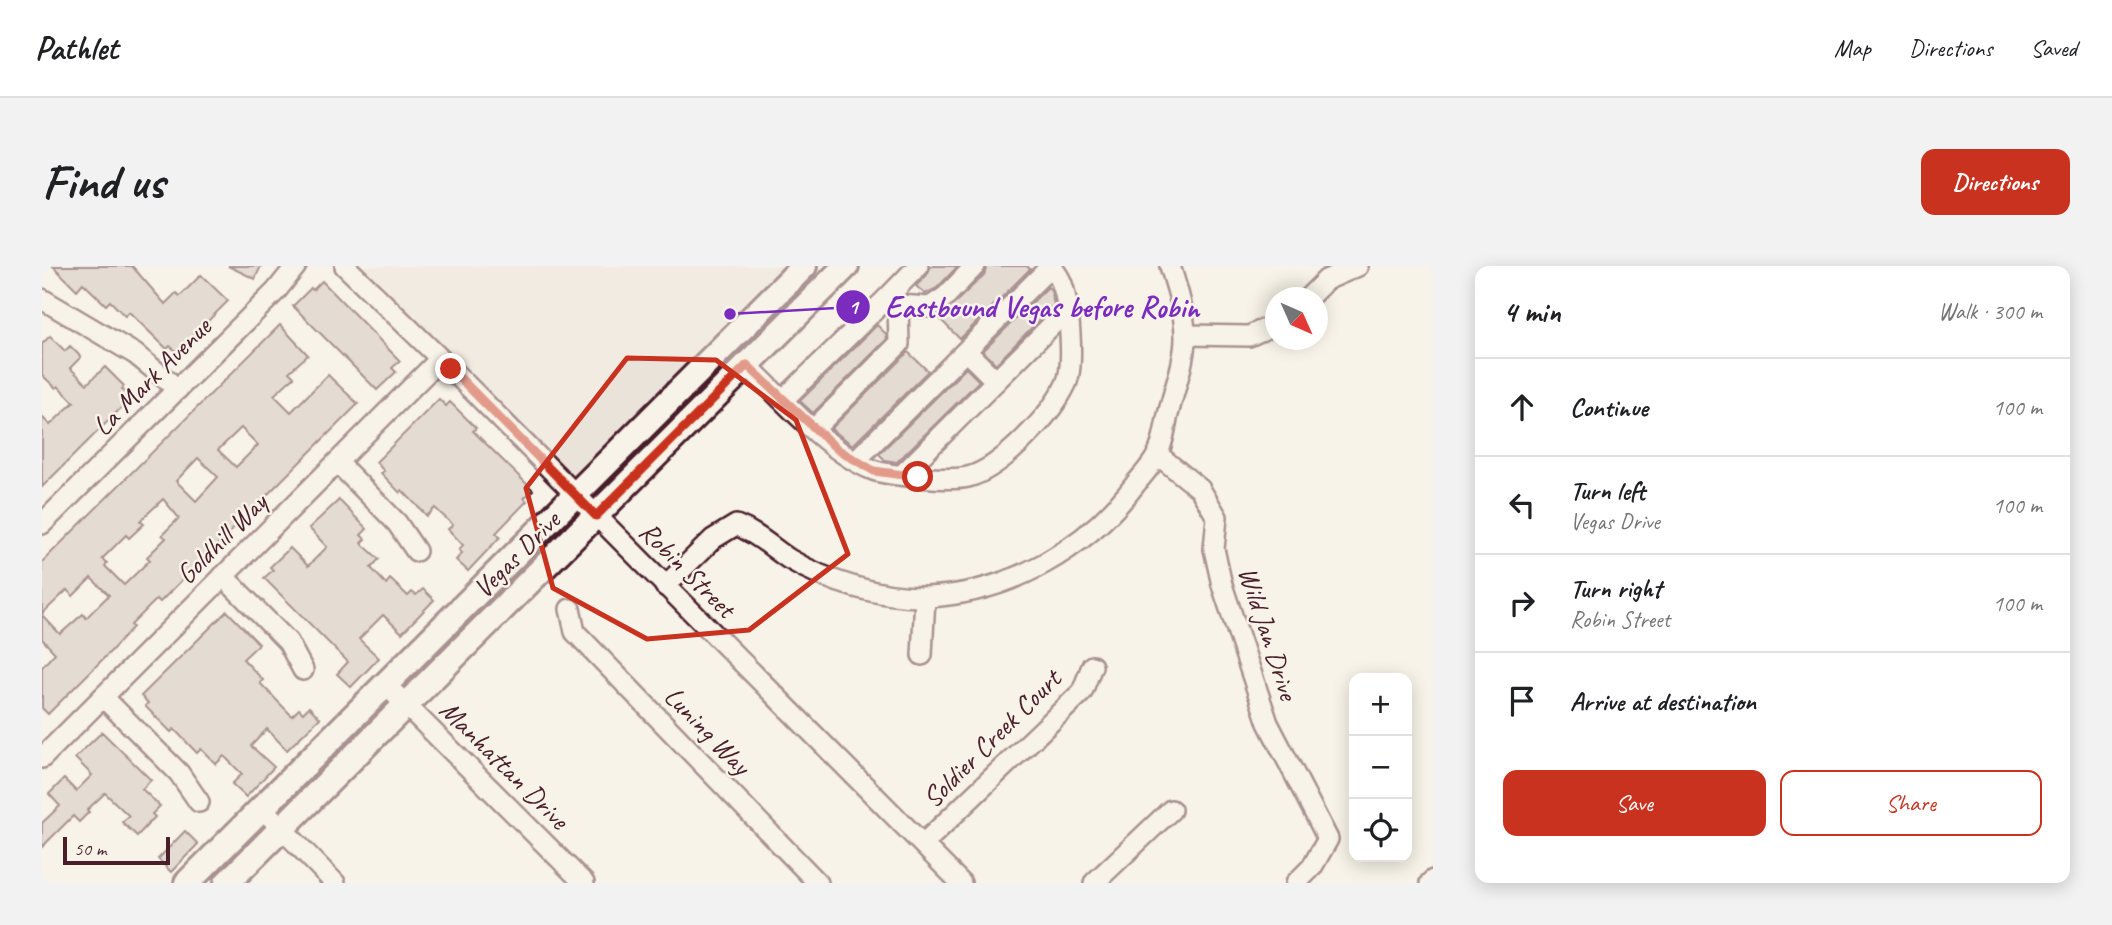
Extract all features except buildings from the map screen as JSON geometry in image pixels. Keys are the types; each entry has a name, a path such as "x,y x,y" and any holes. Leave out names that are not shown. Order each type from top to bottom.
{"main road":[{"name":"Vegas Drive","path":"187,883 804,266"},
{"name":"Vegas Drive","path":"227,883 842,267"}],"street":[{"name":"La Mark Avenue","path":"42,524 276,291 296,266"},
{"name":"Robin Street","path":"345,266 961,883"},
{"path":"783,400 893,301 918,266"},
{"path":"893,301 930,307 975,266"},
{"path":"747,365 837,449 874,471 918,477 968,477 1003,459 1036,427 1067,382 1071,335 1062,282 1051,266 856,460"},
{"path":"665,586 713,539 736,525 752,531 787,557 833,580 881,593 925,597 973,591 1031,571 1075,546 1123,501 1158,455 1185,335 1179,293 1170,266"},
{"path":"1319,287 1326,280 1358,266"},
{"path":"42,299 135,354 178,389"},
{"path":"814,429 899,344 893,301"},
{"path":"902,475 1067,310"},
{"path":"1185,335 1249,336 1265,329"},
{"path":"966,351 996,381"},
{"name":"Goldhill Way","path":"42,758 440,359"},
{"name":"Wild Jan Drive","path":"1158,455 1200,489 1217,517 1214,549 1222,585 1268,723 1328,839 1312,867 1296,883"},
{"path":"337,462 397,523 416,551"},
{"path":"223,576 288,642 303,670"},
{"path":"922,655 925,597"},
{"name":"Luning Way","path":"570,609 575,632 818,883"},
{"name":"Soldier Creek Court","path":"923,844 1082,692 1092,666"},
{"name":"Manhattan Drive","path":"386,685 584,883"},
{"path":"103,697 179,773 199,802"},
{"path":"262,808 335,883"},
{"path":"1094,883 1171,810"}],"highlighted area":[{"path":"627,358 716,360 796,420 848,554 749,630 647,639 553,588 526,488"}],"shaded area":[{"path":"345,266 804,266 576,496"}],"place":[{"name":"Eastbound Vegas before Robin","path":"730,314"}],"route":[{"path":"451,369 596,516 747,365 837,449 874,471 918,477"}]}
